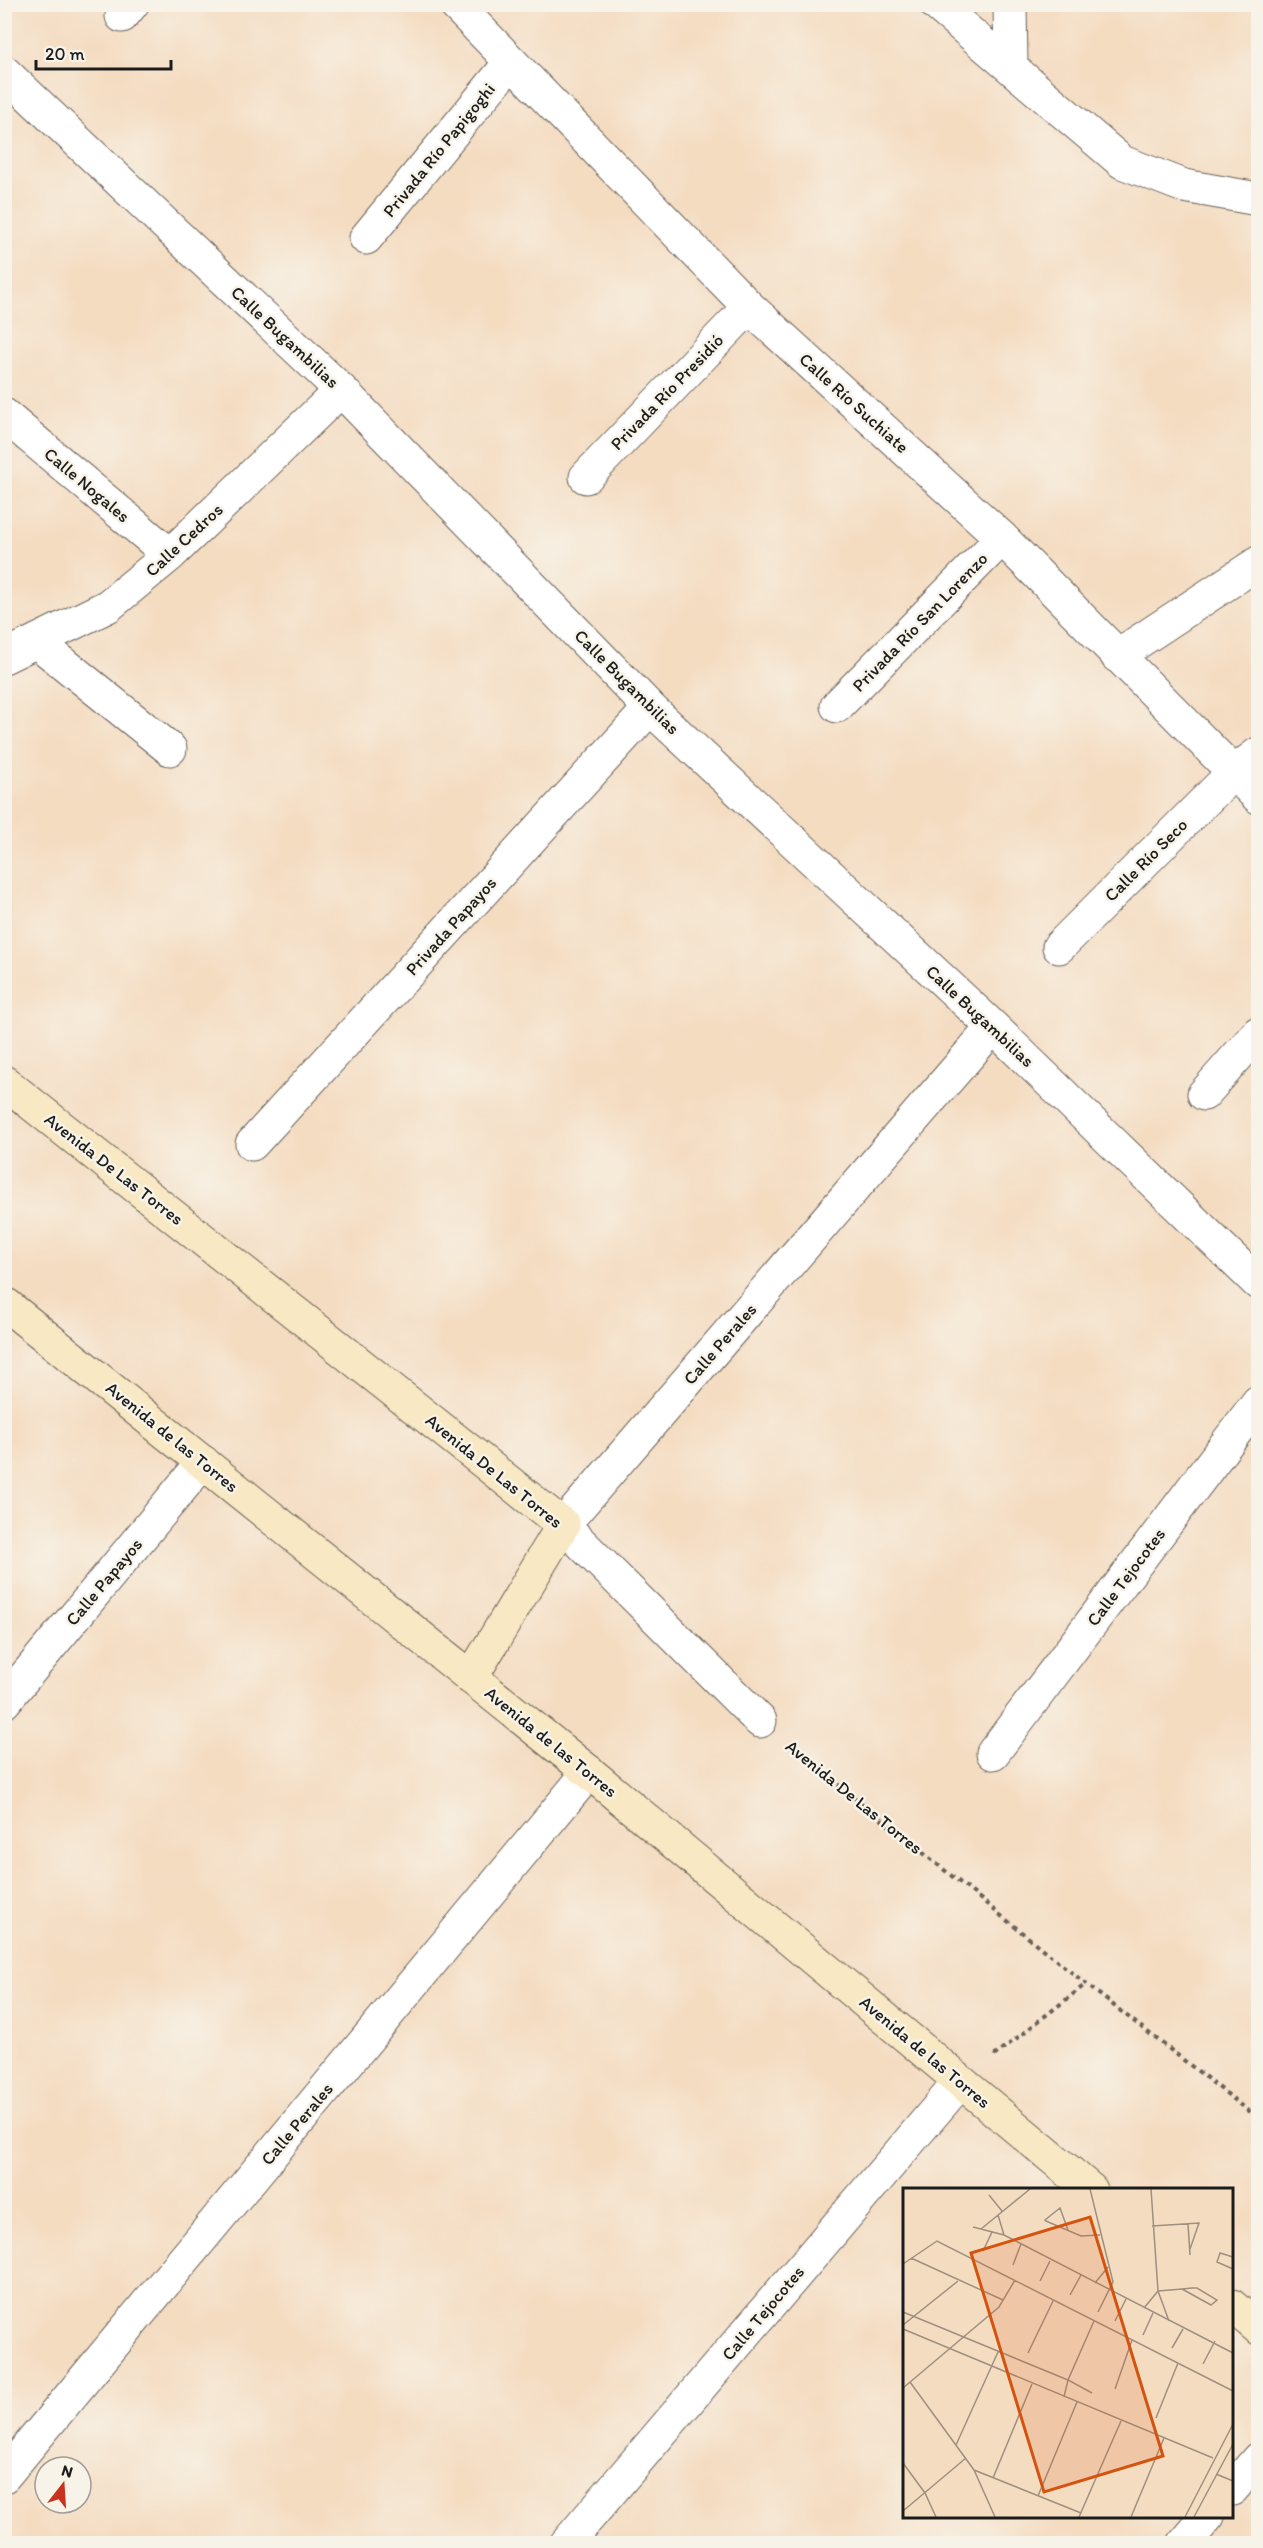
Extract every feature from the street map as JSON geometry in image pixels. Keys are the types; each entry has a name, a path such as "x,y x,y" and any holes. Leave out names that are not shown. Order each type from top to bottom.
{"main road":[{"name":"Avenida De Las Torres","path":"4,1082 563,1526"},
{"name":"Avenida de las Torres","path":"4,1303 589,1772 1088,2188"},
{"name":"Calle Perales","path":"471,1678 563,1526"},
{"path":"1233,2307 1258,2328"}],"street":[{"name":"Calle Río Suchiate","path":"455,4 749,307 1002,538 1117,656 1246,764 1258,797"},
{"path":"936,4 1122,162 1184,186 1258,199"},
{"path":"1010,4 1011,66"},
{"name":"Privada Río Papigoghi","path":"366,238 511,62"},
{"name":"Calle Bugambilias","path":"4,72 341,390 650,708 993,1027 1258,1283"},
{"name":"Privada Río Presidió","path":"586,477 749,307"},
{"name":"Calle Cedros","path":"4,657 108,606 170,555 341,390"},
{"name":"Calle Nogales","path":"4,415 170,555"},
{"name":"Privada Río San Lorenzo","path":"837,706 1002,538"},
{"path":"1117,656 1258,563"},
{"path":"36,642 170,749"},
{"name":"Privada Papayos","path":"252,1144 650,708"},
{"name":"Calle Río Seco","path":"1059,947 1246,764"},
{"name":"Calle Perales","path":"563,1526 993,1027"},
{"path":"1204,1094 1258,1033"},
{"name":"Calle Tejocotes","path":"993,1753 1258,1402"},
{"name":"Calle Papayos","path":"4,1702 203,1462"},
{"name":"Avenida De Las Torres","path":"563,1526 760,1722"},
{"name":"Calle Perales","path":"4,2476 589,1772"},
{"name":"Calle Tejocotes","path":"566,2544 960,2082"},
{"path":"1233,2488 1258,2458"},
{"path":"1184,2544 1207,2518"}],"path":[{"name":"Avenida De Las Torres","path":"760,1722 1086,1984"},
{"path":"960,2082 1086,1984 1258,2118"}]}
